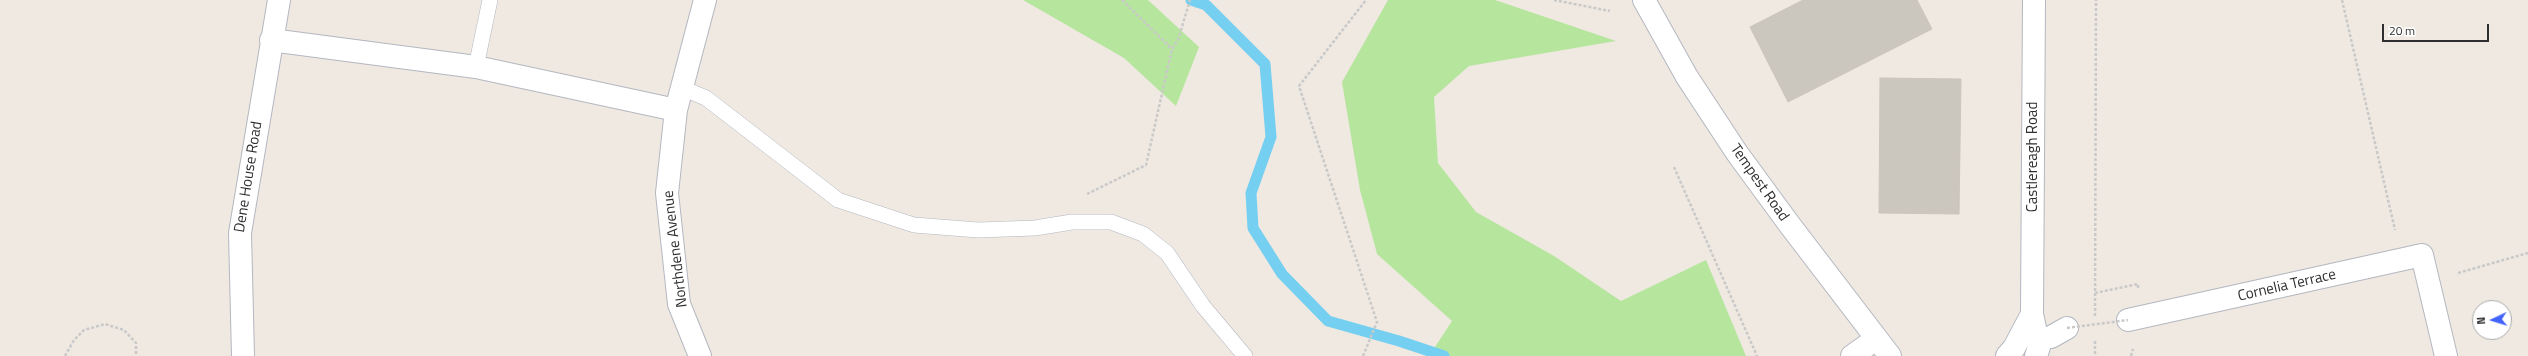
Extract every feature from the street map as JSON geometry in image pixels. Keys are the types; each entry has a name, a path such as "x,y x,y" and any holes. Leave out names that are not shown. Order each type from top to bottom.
{"street":[{"name":"Dene House Road","path":"243,356 240,234 271,40 279,0"},
{"name":"Northdene Avenue","path":"700,356 679,304 667,192 676,110 706,0"},
{"name":"Tempest Road","path":"1644,0 1687,77 1738,153 1890,356"},
{"name":"Castlereagh Road","path":"2034,0 2032,314 2039,347 2036,356"},
{"path":"271,40 476,66 676,110"},
{"name":"Cornelia Terrace","path":"2128,320 2422,255 2446,356"},
{"name":"Castlereagh Road","path":"2007,356 2014,348 2032,314"},
{"path":"1852,356 1876,339"}],"lane":[{"path":"476,66 490,0"},
{"path":"682,88 706,98 838,200 914,225 978,230 1035,228 1072,222 1111,222 1143,234 1168,253 1203,306 1245,356"}],"path":[{"path":"1122,0 1172,49"},
{"path":"1083,195 1146,165 1172,49 1178,40 1190,0"},
{"path":"1364,356 1377,322 1299,86 1366,0"},
{"path":"1554,0 1610,11"},
{"path":"2095,356 2096,0"},
{"path":"2342,0 2401,260"},
{"path":"1674,167 1757,356"},
{"path":"2428,281 2528,252"},
{"path":"2095,293 2138,284"},
{"path":"2059,333 2128,320"},
{"path":"65,356 74,340 84,330 105,324 124,330 136,343 136,356"}],"green space":[{"path":"1023,0 1148,0 1199,47 1176,106 1124,58"},
{"path":"1388,0 1495,0 1616,41 1469,66 1434,97 1438,163 1476,212 1554,256 1621,301 1706,260 1746,356 1429,356 1452,321 1377,254 1360,190 1342,82"}],"building":[{"path":"1803,0 1917,0 1932,29 1788,102 1750,27"},
{"path":"1880,78 1961,79 1959,214 1879,213"}],"waterway":[{"path":"1191,0 1206,5 1265,64 1271,137 1251,193 1253,228 1282,274 1328,321 1399,341 1444,356"}]}
